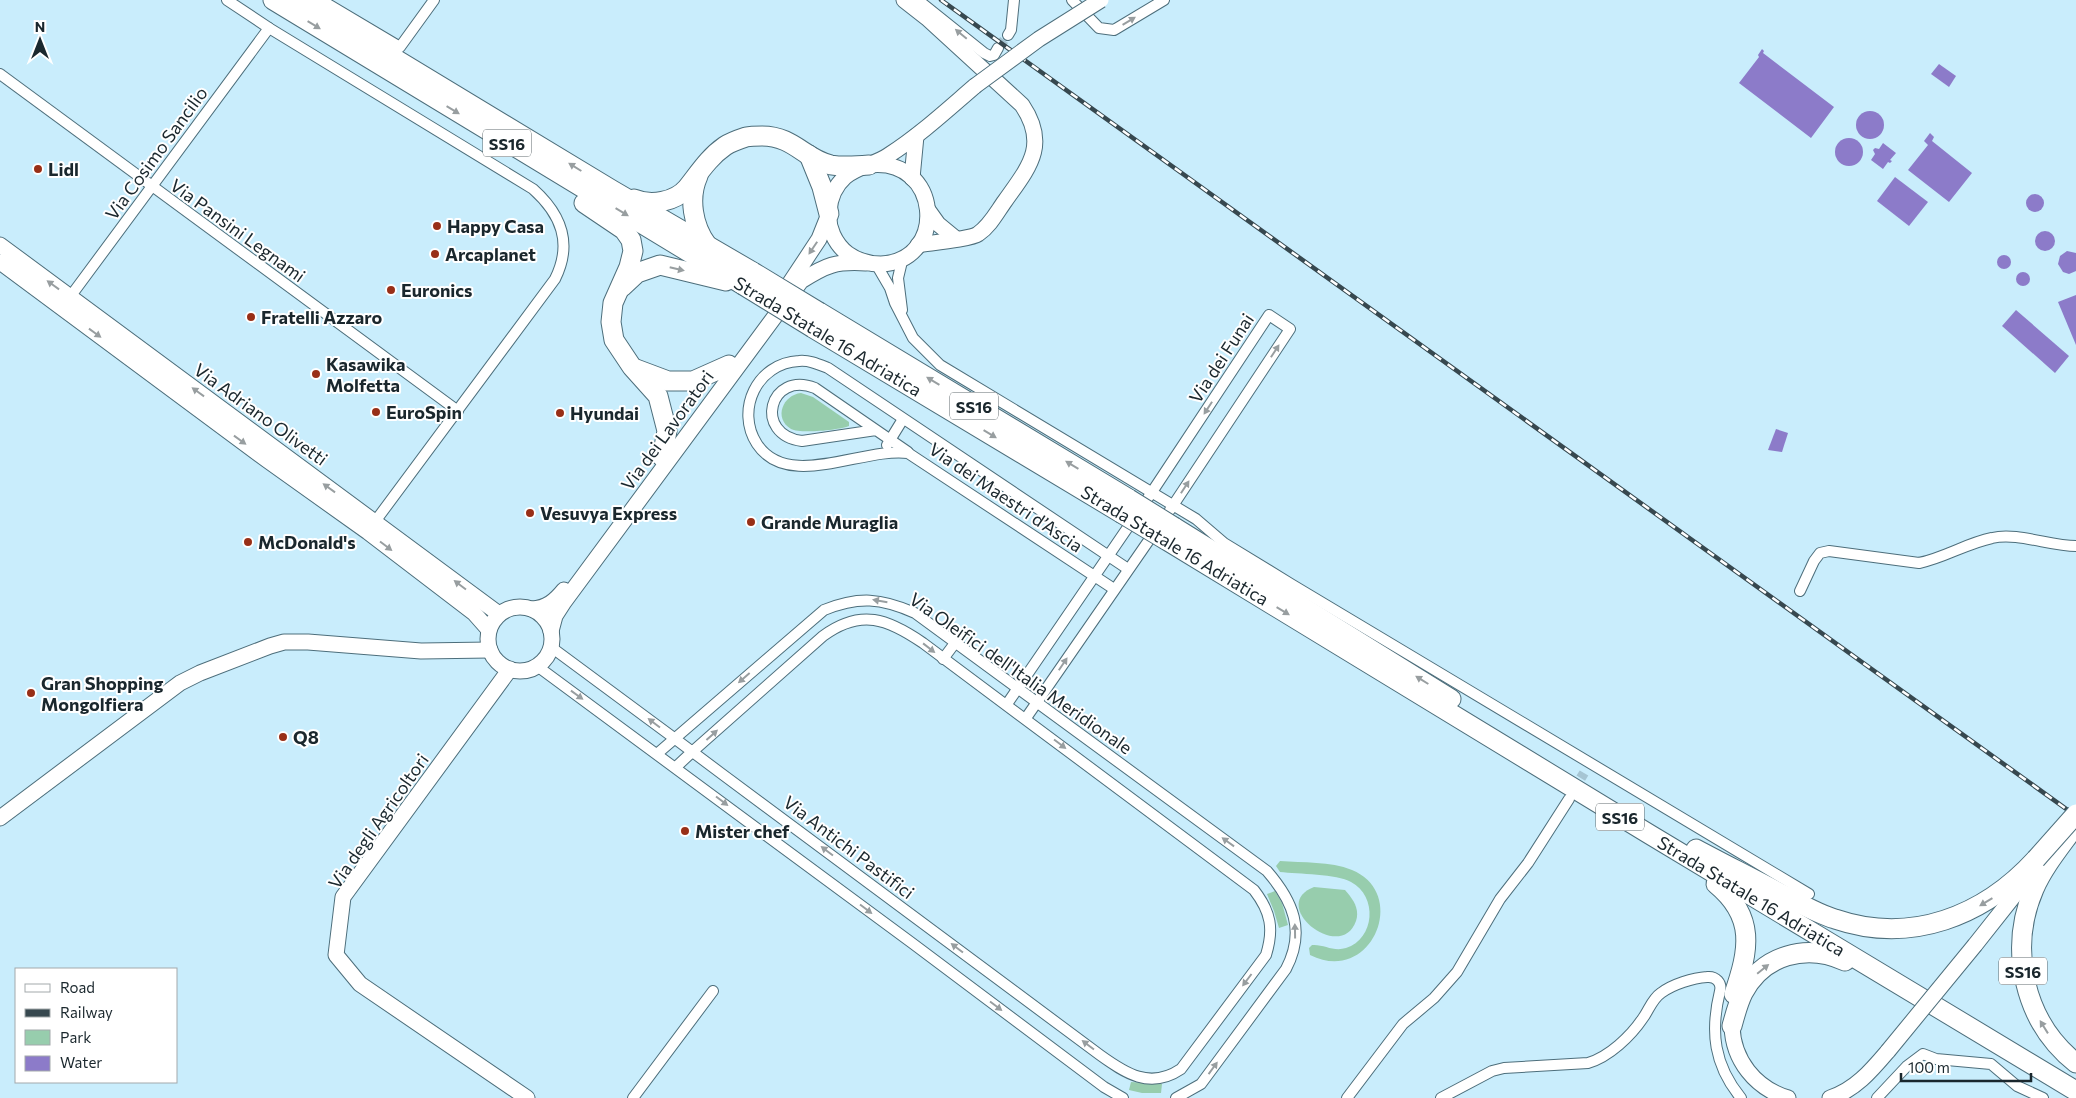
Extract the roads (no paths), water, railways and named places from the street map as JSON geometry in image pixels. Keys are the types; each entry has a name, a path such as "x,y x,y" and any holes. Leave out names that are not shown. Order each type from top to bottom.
{"highway":[{"name":"Strada Statale 16 Adriatica","path":"273,0 530,157 748,278 2076,1079"},
{"name":"Strada Statale 16 Adriatica","path":"298,0 612,190 707,245 748,278"},
{"path":"612,190 643,203 656,204 686,189 702,167 727,144 749,136 773,136 793,143 809,155 831,165 869,165"},
{"path":"809,155 822,187 829,214"},
{"path":"530,157 584,203 624,230 631,240 633,251 613,303 611,322 614,340 632,368 658,396 667,431 662,457"},
{"path":"702,167 696,178 693,193 694,214 698,233 707,245"},
{"path":"619,289 637,273 660,265 748,278"},
{"path":"632,368 668,381 692,381 729,365"},
{"name":"Strada Statale 16 Adriatica","path":"1170,533 1649,834 2076,1091"},
{"name":"SS16","path":"2076,814 2041,863 2026,913 2021,942 2022,967 2028,992 2041,1022 2056,1044 2076,1063"},
{"name":"SS16","path":"1687,844 1820,914 1852,924 1887,929 1932,924 1968,912 2001,892 2041,863 2076,825"},
{"name":"SS16","path":"1649,834 1717,884 1732,898 1740,912 1745,925 1747,944 1745,960 1732,1002 1732,1026"},
{"name":"SS16","path":"1732,1026 1741,998 1755,975 1774,961 1798,953 1818,953 1833,956 1921,998"}],"street":[{"path":"227,0 269,28 532,189 551,207 562,230 563,254 555,279 371,527"},
{"path":"321,0 400,47 434,0"},
{"path":"904,0 934,24 1022,105 1035,131 1034,151 1030,164 993,218 978,234 969,238 955,238 918,245"},
{"path":"918,0 984,53 994,55 998,48"},
{"path":"1008,35 1012,24 1014,0"},
{"path":"1072,0 1092,23 1099,28 1114,30 1164,0"},
{"path":"797,280 819,239 829,214 832,197 841,181 854,171 887,157 916,136 975,86 1039,39 1101,0"},
{"name":"Via Cosimo Sancilio","path":"70,297 269,28"},
{"name":"Via Pansini Legnami","path":"0,74 458,411"},
{"path":"912,178 916,136"},
{"path":"869,165 881,164 895,167 912,178 923,192 928,210 938,224 955,238"},
{"path":"797,280 827,265 850,262 891,262 903,257 918,245 926,230 928,210"},
{"path":"829,214 831,230 840,246 852,256 871,263 890,288 894,302 913,338 940,366 1196,519 1224,543 1587,768 1809,894"},
{"name":"Via Adriano Olivetti","path":"0,245 371,527 474,613 489,630"},
{"path":"902,316 898,278 903,257"},
{"name":"Via Adriano Olivetti","path":"0,262 267,460 371,527 499,614"},
{"name":"Via dei Lavoratori","path":"561,600 729,365 797,280"},
{"name":"Via dei Lavoratori","path":"561,600 797,280"},
{"name":"Via dei Funai","path":"1006,704 1152,492 1268,315 1290,329 1173,505 1026,718"},
{"name":"Via dei Maestri d’Ascia","path":"1114,588 915,456 899,452 805,467 788,466 773,459 758,446 750,430 748,409 751,394 759,381 770,370 792,362 814,362 828,368 1128,569"},
{"path":"876,430 802,441 793,440 784,436 778,430 772,414 773,405 776,397 782,390 798,384 807,384 815,388 915,456"},
{"path":"881,454 903,419"},
{"path":"1800,591 1814,561 1820,553 1828,550 1919,563 1993,537 2010,537 2076,546"},
{"name":"Via Oleifici dell'Italia Meridionale","path":"658,753 824,610 843,602 869,599 894,604 915,614 1267,870 1282,888 1291,907 1296,925 1292,957 1286,969 1201,1084 1176,1098"},
{"path":"561,600 551,631 551,647 548,656 537,666 521,671 510,670 496,660 490,650 488,637 489,630 499,614 515,607 532,609 561,600"},
{"path":"532,609 542,616 551,631"},
{"name":"Via Oleifici dell'Italia Meridionale","path":"676,767 823,636 837,626 858,619 880,620 903,629 1026,718 1254,890 1265,905 1271,924 1270,940 1266,955 1181,1069 1160,1078 1145,1078 1127,1074"},
{"path":"0,818 180,684 200,673 270,646 284,642 308,642 420,651 490,650"},
{"path":"944,659 955,642"},
{"name":"Via Antichi Pastifici","path":"551,647 1127,1074"},
{"path":"537,666 658,753 1104,1087 1123,1098"},
{"name":"Via degli Agricoltori","path":"510,670 343,897 336,955 360,984 527,1098"},
{"path":"1348,1098 1403,1024 1434,998 1457,972 1500,899 1528,864 1569,799"},
{"path":"1830,1098 1857,1084 1888,1051 2076,818"},
{"path":"1441,1098 1492,1071 1504,1068 1598,1060 1626,1038 1643,1018 1660,993 1710,976 1716,979 1720,988 1714,1016 1714,1035 1719,1061 1728,1081 1741,1098"},
{"path":"633,1098 712,991"},
{"path":"1732,1026 1735,1046 1746,1069 1762,1086 1788,1098"},
{"path":"1877,1098 1907,1066 1923,1054 1936,1059 1991,1064 2017,1086 2043,1098"}],"water":[{"path":"1762,49 1763,53 1834,107 1811,138 1739,83 1759,57 1758,55"},
{"path":"1939,64 1956,76 1949,87 1931,74"},
{"path":"1870,111 1880,115 1884,125 1880,135 1870,139 1860,135 1856,125 1860,115"},
{"path":"1930,133 1934,137 1932,141 1972,173 1949,202 1908,170 1928,145 1924,141"},
{"path":"1849,138 1859,142 1863,152 1859,162 1849,166 1839,162 1835,152 1839,142"},
{"path":"1883,143 1896,153 1890,160 1892,161 1888,162 1883,169 1871,160 1875,154 1873,150 1875,148 1879,149"},
{"path":"1895,177 1928,202 1909,226 1877,201"},
{"path":"2035,194 2041,197 2044,203 2041,209 2035,212 2029,209 2026,203 2029,197"},
{"path":"2045,231 2052,234 2055,241 2052,248 2045,251 2038,248 2035,241 2038,234"},
{"path":"2067,251 2076,253 2076,271 2069,274 2063,272 2058,264 2060,256"},
{"path":"2001,255 2007,255 2011,262 2007,269 2001,269 1997,265 1997,259"},
{"path":"2020,272 2026,272 2030,279 2026,286 2020,286 2016,282 2016,276"},
{"path":"2076,295 2076,345 2058,302"},
{"path":"2016,310 2069,356 2055,373 2002,326"},
{"path":"1776,429 1788,433 1782,452 1768,450"}],"tunnel":[{"path":"998,48 1008,35"},
{"path":"1573,791 1584,773"}],"railway":[{"path":"941,0 2076,816"}],"place":[{"name":"Lidl","path":"38,169"},
{"name":"Happy Casa","path":"437,226"},
{"name":"Arcaplanet","path":"435,254"},
{"name":"Euronics","path":"391,290"},
{"name":"Fratelli Azzaro","path":"251,317"},
{"name":"Kasawika Molfetta","path":"316,374"},
{"name":"EuroSpin","path":"376,412"},
{"name":"Hyundai","path":"560,413"},
{"name":"Vesuvya Express","path":"530,513"},
{"name":"Grande Muraglia","path":"751,522"},
{"name":"McDonald's","path":"248,542"},
{"name":"Gran Shopping Mongolfiera","path":"31,693"},
{"name":"Q8","path":"283,737"},
{"name":"Mister chef","path":"685,831"}]}
